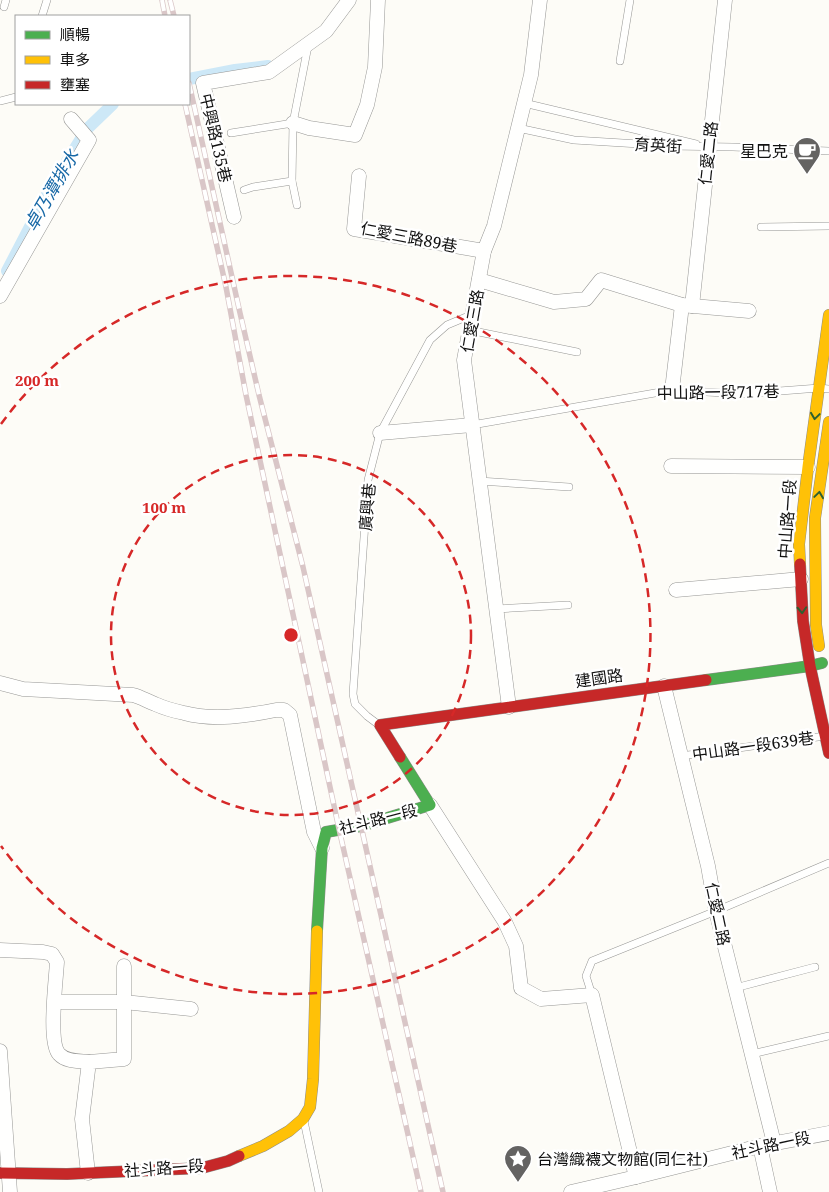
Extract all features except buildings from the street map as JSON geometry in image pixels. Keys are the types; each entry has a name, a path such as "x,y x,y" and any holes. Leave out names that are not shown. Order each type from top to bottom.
{"street":[{"name":"中興路135巷","path":"234,217 203,82 269,72 326,31 349,0"},
{"path":"293,122 309,128 355,135 367,105 375,67 378,0"},
{"name":"仁愛三路","path":"508,707 464,360 484,251 494,226 531,75 540,0"},
{"name":"仁愛二路","path":"672,390 687,306 725,0"},
{"path":"0,296 89,140 71,119"},
{"name":"仁愛三路89巷","path":"359,176 354,229 484,251"},
{"path":"479,280 554,302 586,299 601,280 687,306 749,311"},
{"name":"中山路一段","path":"829,315 824,389 808,467 799,544 803,621 810,666 829,753"},
{"name":"中山路一段","path":"823,668 816,625 815,518 829,422"},
{"path":"380,433 472,425"},
{"path":"672,466 808,467"},
{"path":"799,544 829,542"},
{"path":"676,590 801,579"},
{"name":"建國路","path":"380,725 810,666 823,668"},
{"path":"0,683 22,688 133,695 196,716 223,718 284,710 290,715 314,832 322,848"},
{"name":"仁愛二路","path":"664,686 708,866 716,911 752,1054 767,1144 770,1192"},
{"path":"380,725 430,806"},
{"name":"社斗路一段","path":"4,1173 67,1174 202,1168 228,1161 263,1146 289,1131 303,1119 310,1107 313,1078 316,947 322,848 326,832 361,826 430,806 506,922 516,946 521,988 541,999 592,995"},
{"path":"0,950 52,954 56,962 53,1029 59,1054 68,1060 89,1062 124,1059 124,966"},
{"path":"592,995 636,1177"},
{"path":"54,1002 124,1002 191,1009"},
{"path":"0,1051 4,1173 10,1192"},
{"path":"88,1173 82,1119 89,1062"},
{"name":"社斗路一段","path":"571,1192 608,1188 636,1177 767,1144 829,1133"}],"lane":[{"path":"42,15 47,0"},
{"path":"620,62 630,0"},
{"path":"297,205 292,181 293,122 308,45"},
{"path":"0,101 15,97"},
{"path":"524,103 708,147"},
{"path":"231,134 293,122"},
{"name":"育英街","path":"518,128 574,140 672,146 829,151"},
{"path":"244,190 292,181"},
{"path":"761,227 829,226"},
{"name":"廣興巷","path":"380,725 355,704 353,694 368,480 380,433 430,340 447,325 471,315"},
{"path":"469,330 577,352"},
{"name":"中山路一段717巷","path":"472,425 672,390 741,394 824,389"},
{"path":"480,481 568,488"},
{"path":"496,609 568,605"},
{"name":"中山路一段639巷","path":"681,756 825,736"},
{"path":"592,995 586,976 592,961 829,863"},
{"path":"735,988 815,967"},
{"path":"752,1054 829,1036"},
{"path":"303,1119 319,1192"}],"waterway":[{"name":"卓乃潭排水","path":"190,79 268,66"},
{"name":"卓乃潭排水","path":"7,271 47,194 87,129 112,105"}],"railway":[{"path":"162,0 165,15"},
{"path":"170,0 174,15"},
{"path":"190,88 259,395 303,567 443,1192"},
{"path":"185,105 226,287 246,395 339,829 421,1192"}],"traffic: fast":[{"path":"706,680 822,663"},
{"path":"317,931 322,848 326,832 361,826 430,805 400,757"}],"traffic: slow":[{"path":"800,564 799,544 829,315"},
{"path":"819,646 816,625 815,518 829,422"},
{"path":"239,1156 263,1146 289,1131 303,1119 310,1107 313,1079 317,931"}],"traffic: jam":[{"path":"800,564 803,621 810,666 829,753"},
{"path":"400,757 380,725 706,680"},
{"path":"0,1173 67,1174 202,1168 239,1156"}],"place":[{"name":"星巴克","path":"807,175"},
{"name":"台灣織襪文物館(同仁社)","path":"518,1183"}]}
